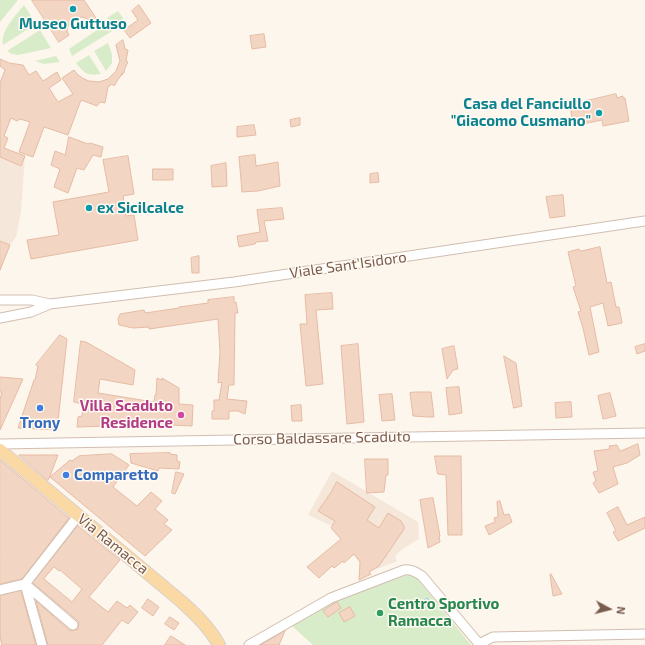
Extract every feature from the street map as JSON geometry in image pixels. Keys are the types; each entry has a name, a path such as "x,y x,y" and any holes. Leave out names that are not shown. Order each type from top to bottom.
{"main road":[{"name":"Via Ramacca","path":"0,450 182,602 215,637 219,645"}],"street":[{"name":"Viale Sant'Isidoro","path":"0,318 31,312 50,304 234,282 645,221"},
{"name":"Viale Sant'Isidoro","path":"0,300 32,300 50,304"},
{"name":"Corso Baldassare Scaduto","path":"0,444 645,433"},
{"path":"0,590 24,584 78,516"},
{"path":"249,645 331,598 409,569 422,576 479,644 493,637 645,634"},
{"path":"24,584 73,625"},
{"path":"24,584 42,645"}],"shaded area":[{"path":"0,146 25,156 21,212 16,237 10,245 0,271"},
{"path":"332,471 418,522 419,539 397,554 395,558 398,561 369,572 331,528 332,526 308,515"}],"green space":[{"path":"0,0 18,0 0,22"},
{"path":"24,5 36,24 3,45 6,29"},
{"path":"118,11 123,18 117,28 72,56 69,49 109,22 107,18"},
{"path":"40,30 51,48 18,55 7,51"},
{"path":"108,43 112,54 112,63 106,71 94,51"},
{"path":"89,55 101,74 89,74 82,70 76,63"},
{"path":"56,56 60,62 44,64 35,61"},
{"name":"Centro Sportivo Ramacca","path":"410,574 415,576 471,645 313,645 292,626 337,600"}],"water":[{"path":"427,598 431,602 422,611 418,607"}],"building":[{"path":"32,0 84,0 96,18 91,21 83,17 78,18 68,26 67,31 69,35 59,42"},
{"path":"139,5 151,23 130,38 124,30 138,20 132,11"},
{"path":"264,34 266,47 252,49 250,36"},
{"path":"123,40 125,49 128,50 126,61 128,62 124,73 122,73 121,75 123,74 114,86 112,84 108,87 105,103 100,102 97,106 81,100 68,135 44,127 33,157 19,152 30,122 20,119 17,121 11,118 4,136 8,138 4,148 25,156 21,166 0,157 0,83 5,70 0,66 0,59 9,63 23,65 29,75 36,71 43,81 57,72 61,80 49,88 58,102 73,94 62,78 74,70 78,75 89,81 99,82 108,79 116,71 120,61 116,45"},
{"name":"Casa del Fanciullo \"Giacomo Cusmano\"","path":"616,94 617,98 623,96 623,98 625,98 629,121 603,126 602,120 573,126 570,105"},
{"path":"300,118 300,125 291,127 290,120"},
{"path":"254,125 256,135 237,137 237,127"},
{"path":"69,137 88,144 90,143 103,147 101,157 93,155 84,170 77,168 68,193 54,187 60,169 51,165 55,151 65,155"},
{"path":"255,155 256,166 278,162 280,186 258,191 242,192 239,157"},
{"name":"ex Sicilcalce","path":"128,156 134,194 123,196 126,216 134,215 138,240 31,259 27,240 59,235 53,202 109,192 103,160"},
{"path":"226,163 227,186 212,187 211,166"},
{"path":"153,169 173,169 173,180 153,180"},
{"path":"378,173 379,182 370,183 370,174"},
{"path":"563,195 565,216 550,218 546,197"},
{"path":"282,208 284,219 264,221 268,241 256,242 255,244 239,247 237,236 260,232 257,210"},
{"path":"0,241 10,245 0,270"},
{"path":"600,247 607,283 611,282 616,307 619,307 622,323 608,326 603,303 590,307 599,352 589,355 578,312 581,311 573,287 576,286 568,252 579,249 580,251"},
{"path":"199,256 199,273 192,273 191,258"},
{"path":"332,293 333,309 316,310 323,384 306,386 300,324 307,324 305,295"},
{"path":"234,297 234,303 236,302 238,313 235,313 234,385 229,385 227,399 247,401 245,414 238,411 229,411 229,419 212,419 214,400 219,400 222,382 218,383 220,352 218,319 149,329 149,327 133,328 119,325 118,319 120,314 144,310 145,313 179,308 208,303 208,300"},
{"path":"60,335 67,339 57,430 18,428 35,380 38,366 36,365"},
{"path":"81,341 86,342 135,370 133,385 100,379 98,393 154,402 157,378 162,380 162,378 179,388 179,404 193,405 192,426 138,424 77,427 78,417 82,416 83,404 74,402"},
{"path":"358,344 364,422 347,424 341,346"},
{"path":"645,344 645,351 637,354 635,347"},
{"path":"454,346 458,369 453,370 447,379 442,349"},
{"path":"504,356 516,363 522,406 514,408"},
{"path":"0,377 23,379 0,430 0,399 2,392 0,392"},
{"path":"459,387 462,413 449,415 446,388"},
{"path":"431,392 434,417 413,416 410,393"},
{"path":"610,393 616,416 603,419 598,396"},
{"path":"392,394 395,420 382,421 379,395"},
{"path":"571,402 572,417 556,418 555,403"},
{"path":"301,405 302,421 292,421 291,406"},
{"path":"638,444 640,455 627,463 613,467 618,484 599,493 593,483 596,481 593,472 598,471 594,451 610,449 609,446 617,445 620,451"},
{"path":"170,453 177,455 177,461 180,462 179,469 159,468 158,471 131,463 130,454"},
{"path":"112,454 129,465 113,487 137,506 151,492 162,501 155,509 168,520 164,524 172,530 145,556 50,477 70,460 72,461 79,456"},
{"path":"19,455 58,455 48,480"},
{"path":"435,456 461,456 462,535 448,535 446,475 438,474"},
{"path":"365,459 388,459 388,475 386,475 384,492 367,493"},
{"path":"0,460 69,518 22,579 0,584"},
{"path":"176,472 184,474 175,494 172,493"},
{"path":"337,482 375,507 367,520 379,528 388,513 401,521 404,526 404,529 379,566 369,572 371,574 359,580 360,562 354,554 344,563 343,561 334,568 332,566 319,578 307,567 341,539 331,528 335,521 318,511"},
{"path":"433,498 440,542 428,548 420,500"},
{"path":"500,501 504,515 509,514 512,522 489,535 485,526 495,522 494,518 498,517 497,502"},
{"path":"618,507 627,525 645,517 645,528 618,541 613,532 616,531 607,513"},
{"path":"78,526 120,560 89,597 108,612 117,601 127,608 130,605 138,612 128,624 122,620 102,645 48,645 36,601 69,630 72,631 78,629 79,623 33,583","holes":["54,567 59,571 60,570 82,589 72,602 44,579"]},
{"path":"551,574 562,594 553,596"},
{"path":"21,591 36,645 2,645 0,637 0,596"},
{"path":"148,599 159,607 153,616 142,608"},
{"path":"337,602 341,608 328,617 323,611"},
{"path":"350,607 355,616 344,622 339,613"},
{"path":"170,617 179,623 174,630 165,624"},
{"path":"285,631 279,645 261,645"},
{"path":"171,636 185,645 165,645"}],"place":[{"name":"Museo Guttuso","path":"73,9"},
{"name":"Casa del Fanciullo \"Giacomo Cusmano\"","path":"599,113"},
{"name":"ex Sicilcalce","path":"89,208"},
{"name":"Trony","path":"40,408"},
{"name":"Villa Scaduto Residence","path":"181,415"},
{"name":"Comparetto","path":"66,475"},
{"name":"Centro Sportivo Ramacca","path":"380,613"}]}
